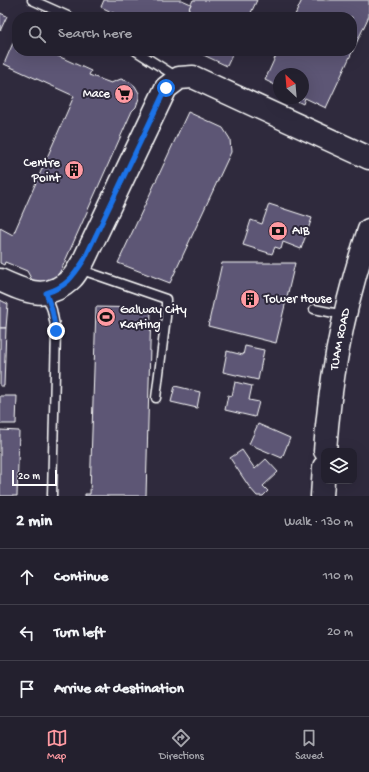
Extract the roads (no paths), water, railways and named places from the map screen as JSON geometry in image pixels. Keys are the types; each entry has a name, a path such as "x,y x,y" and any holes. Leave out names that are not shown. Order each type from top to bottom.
{"street":[{"path":"0,280 29,292 46,293 57,290 72,278 87,253 166,88 179,78 193,77 369,158"},
{"name":"TUAM ROAD","path":"325,448 331,389 345,315 358,261 369,230"},
{"path":"322,496 323,484"}],"lane":[{"path":"32,0 59,12"},
{"path":"144,56 179,78"},
{"path":"78,269 166,299 166,317 156,398"},
{"path":"46,293 52,310 56,331 52,496"},
{"path":"314,309 345,315"}],"place":[{"name":"Mace","path":"124,94"},
{"name":"Centre Point","path":"74,170"},
{"name":"AIB","path":"278,231"},
{"name":"Tower House","path":"250,299"},
{"name":"Galway City Karting","path":"106,317"}]}
